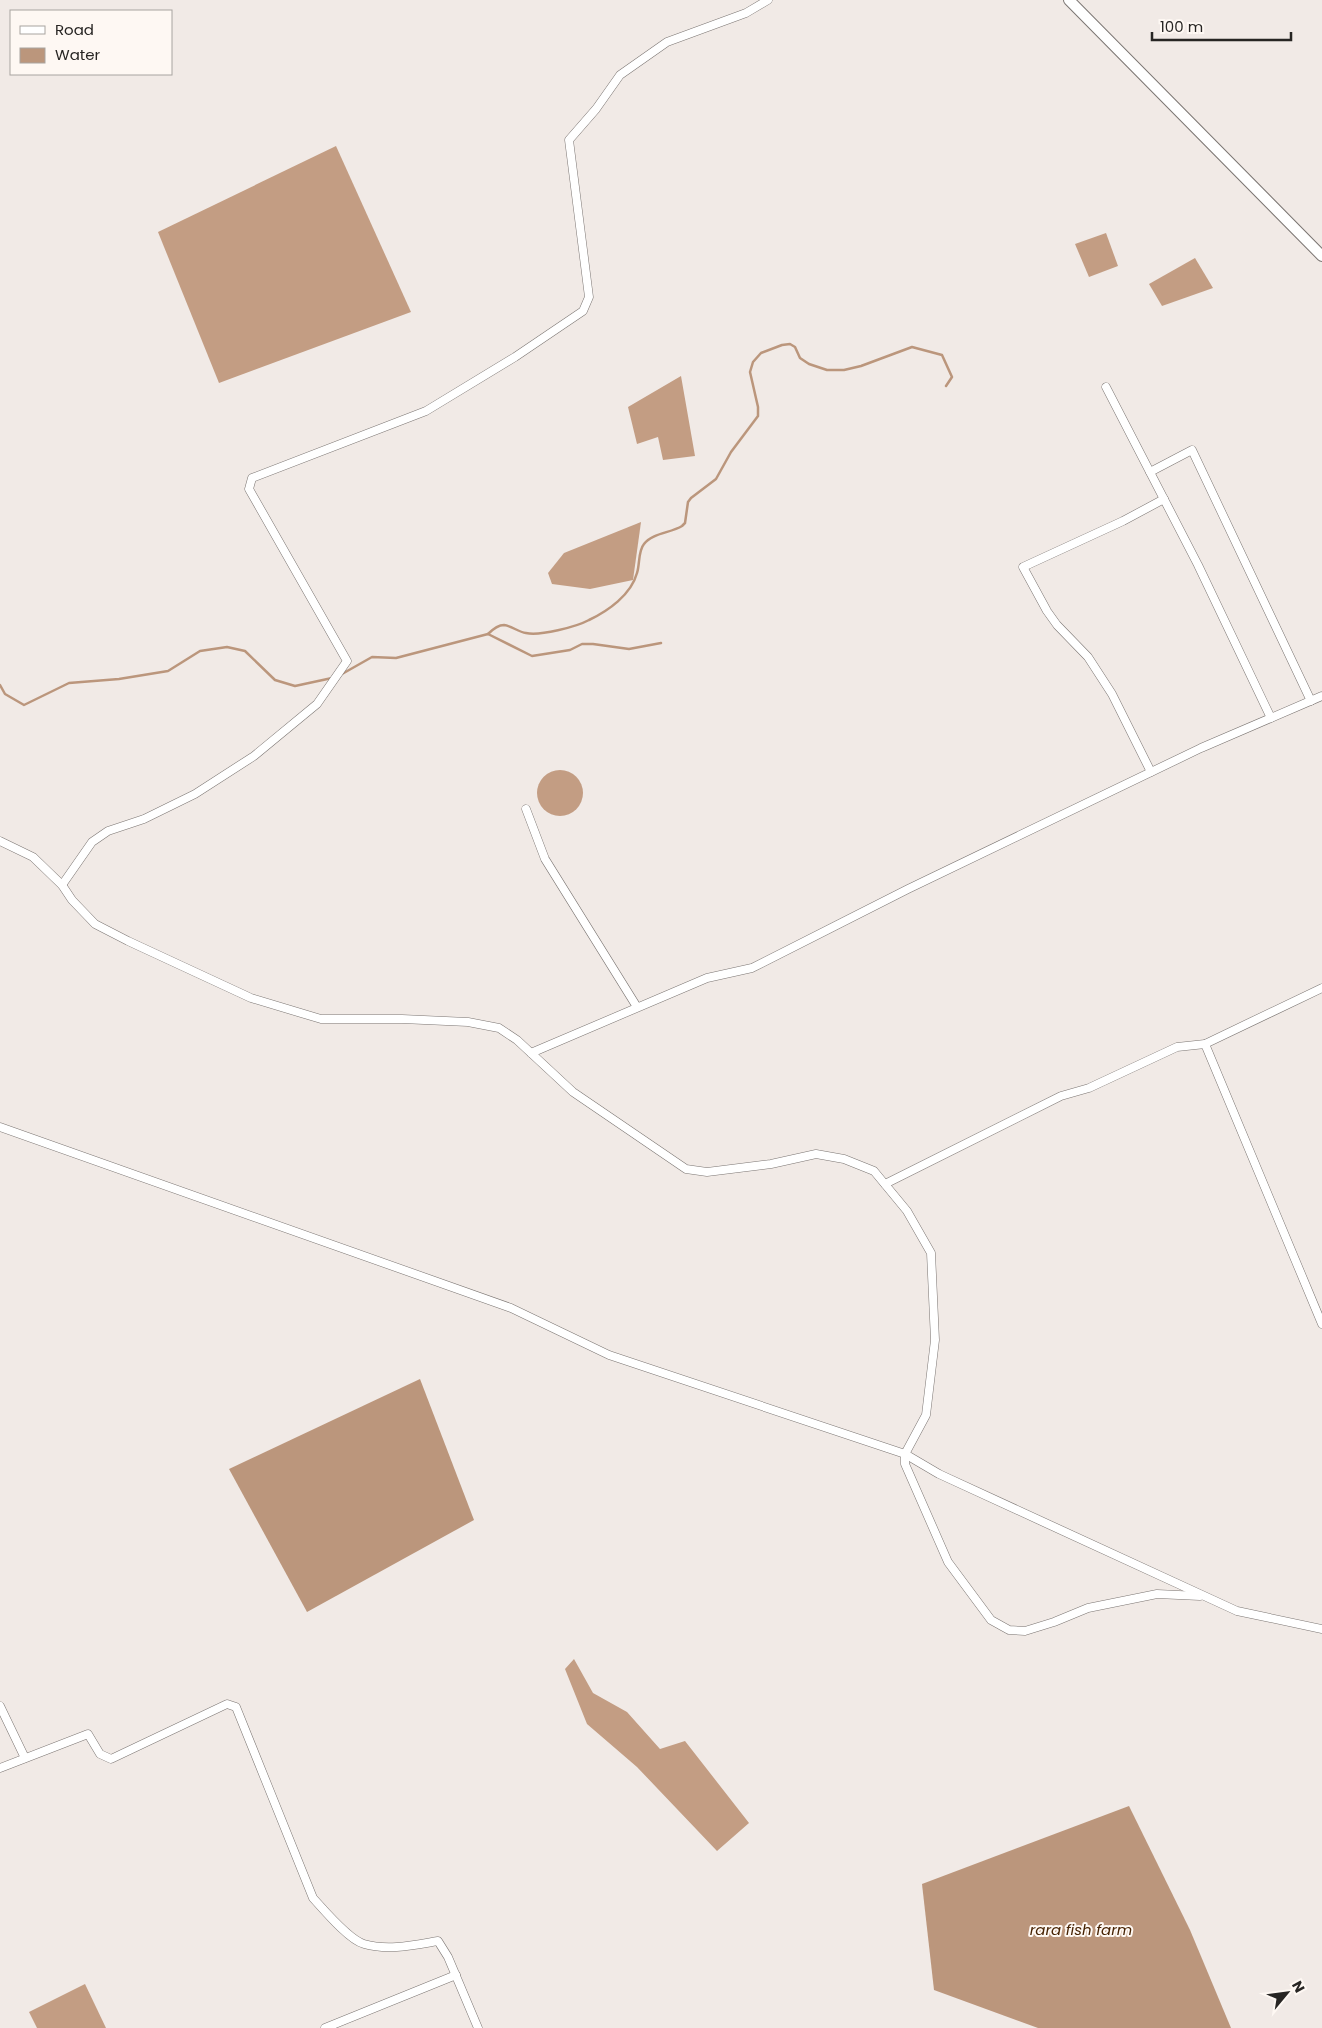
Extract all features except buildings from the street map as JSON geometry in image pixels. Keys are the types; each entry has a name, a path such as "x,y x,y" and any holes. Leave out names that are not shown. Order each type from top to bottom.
{"street":[{"path":"62,885 92,842 108,831 144,819 195,794 254,756 317,704 347,661 249,489 252,478 426,411 515,357 583,311 589,297 568,140 596,108 620,75 667,42 746,13 768,0"},
{"path":"1069,0 1322,256"},
{"path":"1106,387 1198,565 1271,718"},
{"path":"1150,472 1192,450 1311,701"},
{"path":"1150,772 1112,694 1088,657 1046,611 1023,567 1123,522 1164,499"},
{"path":"531,1053 707,978 752,968 908,889 1150,772 1322,696"},
{"path":"526,809 546,859 637,1007"},
{"path":"0,841 33,857 62,885 72,900 95,924 251,998 321,1019 402,1019 468,1022 499,1028 517,1040 573,1092 686,1169 707,1172 725,1170 771,1164 816,1154 844,1159 874,1171 907,1210 931,1253 935,1340 926,1414 905,1454 905,1464 948,1562 991,1620 1009,1630 1025,1631 1088,1608 1157,1594 1205,1596"},
{"path":"885,1184 1061,1096 1089,1088 1176,1047 1205,1044 1322,988"},
{"path":"1205,1044 1322,1324"},
{"path":"0,1127 511,1308 609,1355 905,1454 939,1474 1237,1610 1322,1629"},
{"path":"0,1768 88,1734 100,1754 111,1759 227,1704 236,1708 313,1898 335,1923 363,1944 395,1948 438,1941 448,1957 478,2028"},
{"path":"0,1706 25,1758"},
{"path":"325,2028 456,1975"}],"shaded area":[{"path":"336,146 411,312 219,383 158,232"},
{"path":"1106,233 1118,266 1089,277 1075,244"},
{"path":"1195,258 1213,288 1162,306 1149,284"},
{"path":"681,376 695,456 663,460 658,437 637,444 628,407"},
{"path":"641,522 633,580 590,589 552,584 548,573 564,553"},
{"path":"560,770 573,774 579,780 583,793 579,806 573,812 560,816 547,812 541,806 537,793 541,780 547,774"},
{"path":"574,1659 593,1693 627,1712 660,1749 685,1741 749,1823 717,1851 637,1767 587,1724 565,1669"},
{"path":"85,1984 106,2028 37,2028 29,2012"}],"water":[{"path":"420,1379 474,1520 307,1612 229,1469"},
{"name":"rara fish farm","path":"1129,1806 1190,1930 1231,2028 1038,2028 934,1990 922,1884"}],"waterway":[{"path":"488,634 493,629 504,625 532,634 567,628 596,616 611,607 624,595 634,581 644,544 647,540 678,528 685,523 688,502 716,479 731,452 758,416 758,407 750,372 753,362 761,353 790,344 795,347 800,358 809,364 827,370 844,370 861,366 912,347 942,355 952,377 946,386"},
{"path":"342,674 372,657 396,658 488,634 532,656 570,650 582,644 629,649 661,643"},
{"path":"0,685 5,694 24,705 69,683 119,679 168,671 200,651 227,647 245,651 275,680 295,686 332,678"}]}
